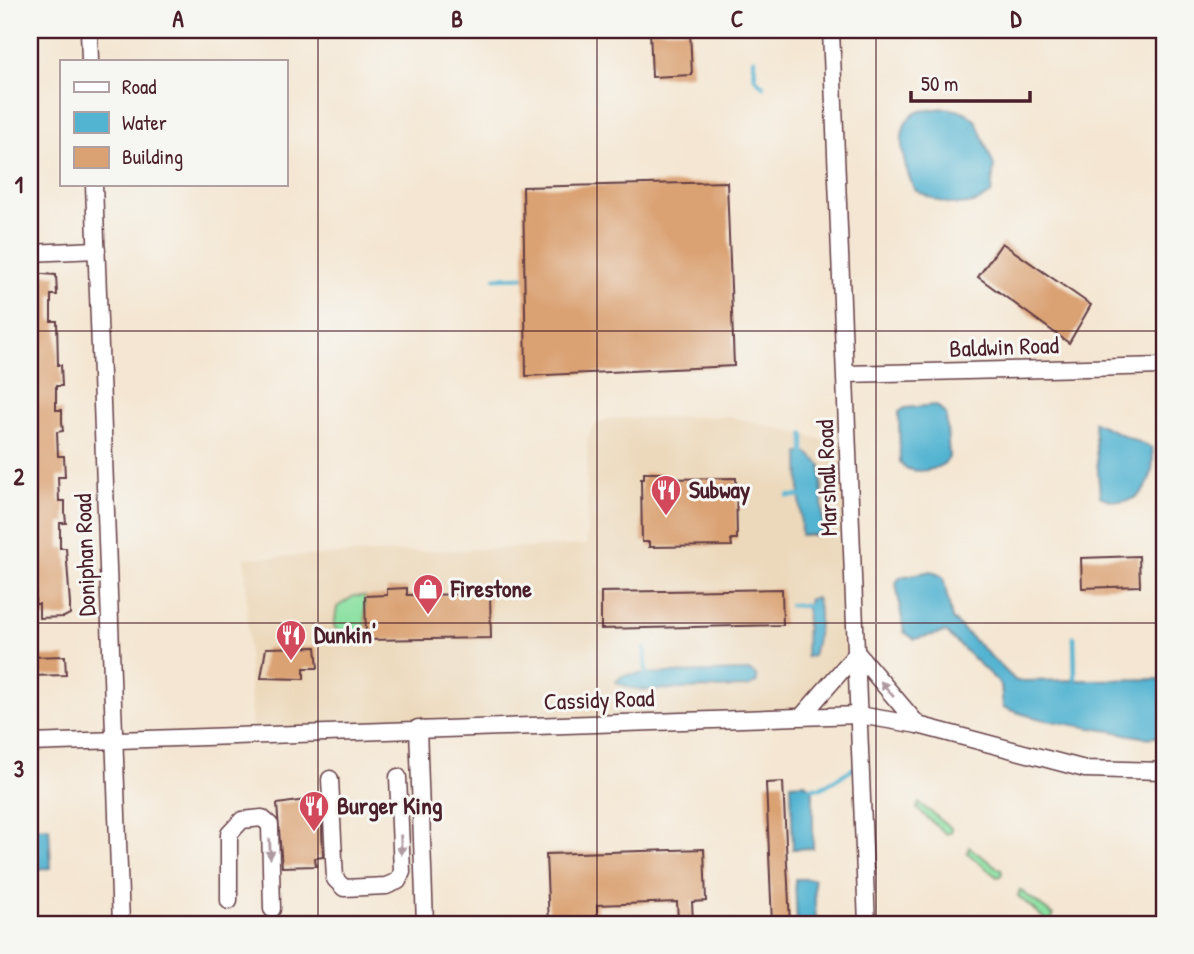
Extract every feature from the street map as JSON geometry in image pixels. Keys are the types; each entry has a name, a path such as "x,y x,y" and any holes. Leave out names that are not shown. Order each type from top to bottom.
{"street":[{"path":"89,30 90,60"},
{"name":"Marshall Road","path":"831,30 867,924"},
{"name":"Doniphan Road","path":"94,186 121,924"},
{"path":"30,253 97,250"},
{"name":"Baldwin Road","path":"846,374 1164,366"},
{"path":"802,716 857,653 918,725"},
{"name":"Cassidy Road","path":"30,743 859,715 918,725 1085,769 1164,771"},
{"path":"418,728 425,924"},
{"path":"330,779 335,879 344,888 386,886 398,881 402,872 398,777"},
{"path":"229,901 229,834 242,820 262,818 270,825 272,909"}],"shaded area":[{"path":"727,416 849,446 857,653 802,716 252,735 245,558 587,545 587,439 593,426 606,419"}],"green space":[{"path":"354,596 365,596 366,640 343,638 334,626 337,607"},
{"path":"919,803 951,828 951,832 946,834 917,809"},
{"path":"969,847 1002,871 1001,876 997,877 967,853"},
{"path":"1020,890 1053,915 1052,920 1047,921 1018,896"}],"water":[{"path":"946,108 965,112 976,121 994,166 991,194 982,200 963,205 953,204 914,189 902,148 904,127 909,118 918,112"},
{"path":"936,405 946,414 949,457 946,462 933,469 910,470 900,462 899,412 905,408"},
{"path":"1094,422 1152,448 1153,461 1148,483 1134,498 1125,501 1100,496"},
{"path":"799,453 808,453 821,465 823,530 814,535 801,535"},
{"path":"931,571 943,577 952,619 1016,681 1163,679 1164,735 1134,736 1041,719 1003,707 1001,685 946,632 914,639 904,632 896,582 901,577"},
{"path":"816,598 819,611 818,635 813,656 806,657 807,606 809,599"},
{"path":"750,671 757,676 757,682 748,687 644,690 616,682 622,676 633,674"},
{"path":"805,783 813,792 813,848 793,849 791,784"},
{"path":"49,827 51,868 30,869 30,828"},
{"path":"795,879 814,879 816,924 797,924"}],"building":[{"path":"650,30 690,30 692,75 652,77"},
{"path":"727,182 734,366 526,376 523,187"},
{"path":"1002,243 1091,305 1069,343 978,277"},
{"path":"30,273 56,275 57,295 51,295 51,321 57,321 58,365 61,365 62,386 56,386 56,410 62,410 63,431 57,432 58,456 64,456 65,477 58,477 59,501 65,501 66,523 60,523 60,548 66,548 70,604 70,614 64,617 39,618 39,604 35,604 36,559 32,559 31,547 35,547 34,513 30,513 30,500 34,500 33,467 30,467"},
{"path":"644,473 662,473 662,479 736,478 737,539 731,539 732,546 649,547 649,542 642,542 641,479 644,479"},
{"path":"1139,556 1140,586 1082,588 1081,558"},
{"name":"Firestone","path":"407,588 407,595 490,594 491,638 366,640 365,596 387,595 387,589"},
{"path":"782,589 783,625 601,629 601,592"},
{"name":"Dunkin'","path":"316,647 318,668 304,668 304,679 261,678 266,648"},
{"path":"65,656 66,675 30,676 30,657"},
{"path":"783,782 790,924 772,924 766,783"},
{"path":"313,799 313,803 321,803 323,857 315,858 316,866 282,867 277,804"},
{"path":"704,849 706,901 692,902 693,921 678,921 677,902 597,905 597,924 549,924 546,854"}],"waterway":[{"path":"754,59 755,78 763,86"},
{"path":"495,278 523,277"},
{"path":"804,434 804,453"},
{"path":"788,496 800,496"},
{"path":"790,605 807,606"},
{"path":"1074,637 1075,679"},
{"path":"645,649 646,674"},
{"path":"810,788 821,788 858,766"}],"place":[{"name":"Subway","path":"666,517"},
{"name":"Firestone","path":"428,616"},
{"name":"Dunkin'","path":"291,662"},
{"name":"Burger King","path":"314,833"}]}
